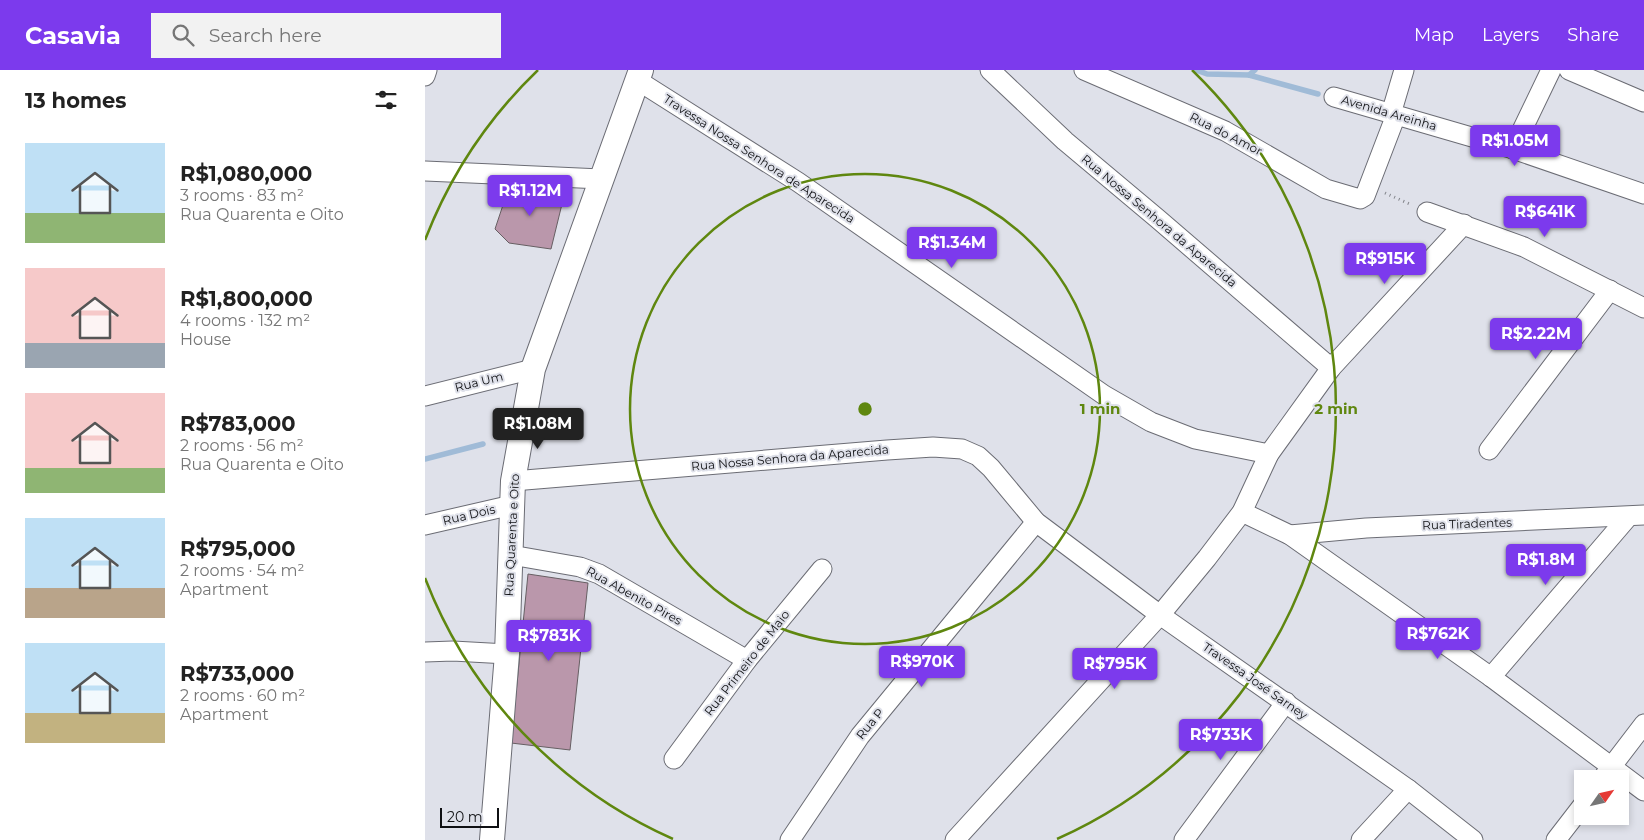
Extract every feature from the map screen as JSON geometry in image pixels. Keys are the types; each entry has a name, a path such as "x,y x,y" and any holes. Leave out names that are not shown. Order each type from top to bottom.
{"main road":[{"name":"Rua Quarenta e Oito","path":"492,840 507,654 513,481 533,369 639,75"}],"street":[{"path":"425,76 427,70"},
{"name":"Rua Nossa Senhora da Aparecida","path":"989,70 1065,141 1331,368"},
{"name":"Rua do Amor","path":"1084,70 1225,131 1326,189 1359,199 1367,190"},
{"path":"1367,190 1393,115 1404,70"},
{"path":"1513,148 1551,70"},
{"path":"1569,70 1644,102"},
{"name":"Travessa Nossa Senhora de Aparecida","path":"639,75 798,182 1104,395 1151,422 1195,439 1269,454"},
{"name":"Avenida Areinha","path":"1334,97 1513,148 1644,194"},
{"path":"425,171 601,180"},
{"path":"1427,212 1525,247 1644,308"},
{"path":"955,840 1160,614 1207,558 1242,512 1269,454 1331,368 1464,224"},
{"path":"1489,450 1610,290"},
{"name":"Rua Um","path":"425,396 533,369"},
{"name":"Rua Nossa Senhora da Aparecida","path":"513,481 887,450 933,447 962,449 978,456 991,468 1036,522"},
{"name":"Rua Dois","path":"425,526 512,505"},
{"path":"1242,512 1290,535 1491,677 1605,770"},
{"path":"1491,677 1636,516"},
{"name":"Rua Tiradentes","path":"1290,535 1366,528 1636,516"},
{"name":"Travessa José Sarney","path":"1036,522 1160,614 1407,789 1473,840"},
{"name":"Rua P","path":"790,840 860,736 1036,522"},
{"name":"Rua Abenito Pires","path":"511,555 580,566 599,574 747,660"},
{"name":"Rua Primeiro de Maio","path":"674,759 747,660 823,569"},
{"path":"425,652 453,651 507,654"},
{"path":"1184,840 1286,702"},
{"path":"1609,770 1644,724"},
{"path":"1629,783 1644,791"},
{"path":"1361,840 1407,789"},
{"path":"1555,840 1574,816"}],"path":[{"path":"1367,190 1427,212"}],"building":[{"path":"552,187 562,204 551,249 509,243 495,229 508,190"},
{"path":"528,574 588,583 570,750 511,743"}],"waterway":[{"path":"1196,70 1207,74 1249,75 1318,94"},
{"path":"1249,75 1255,70"},
{"path":"425,459 483,444"}]}
